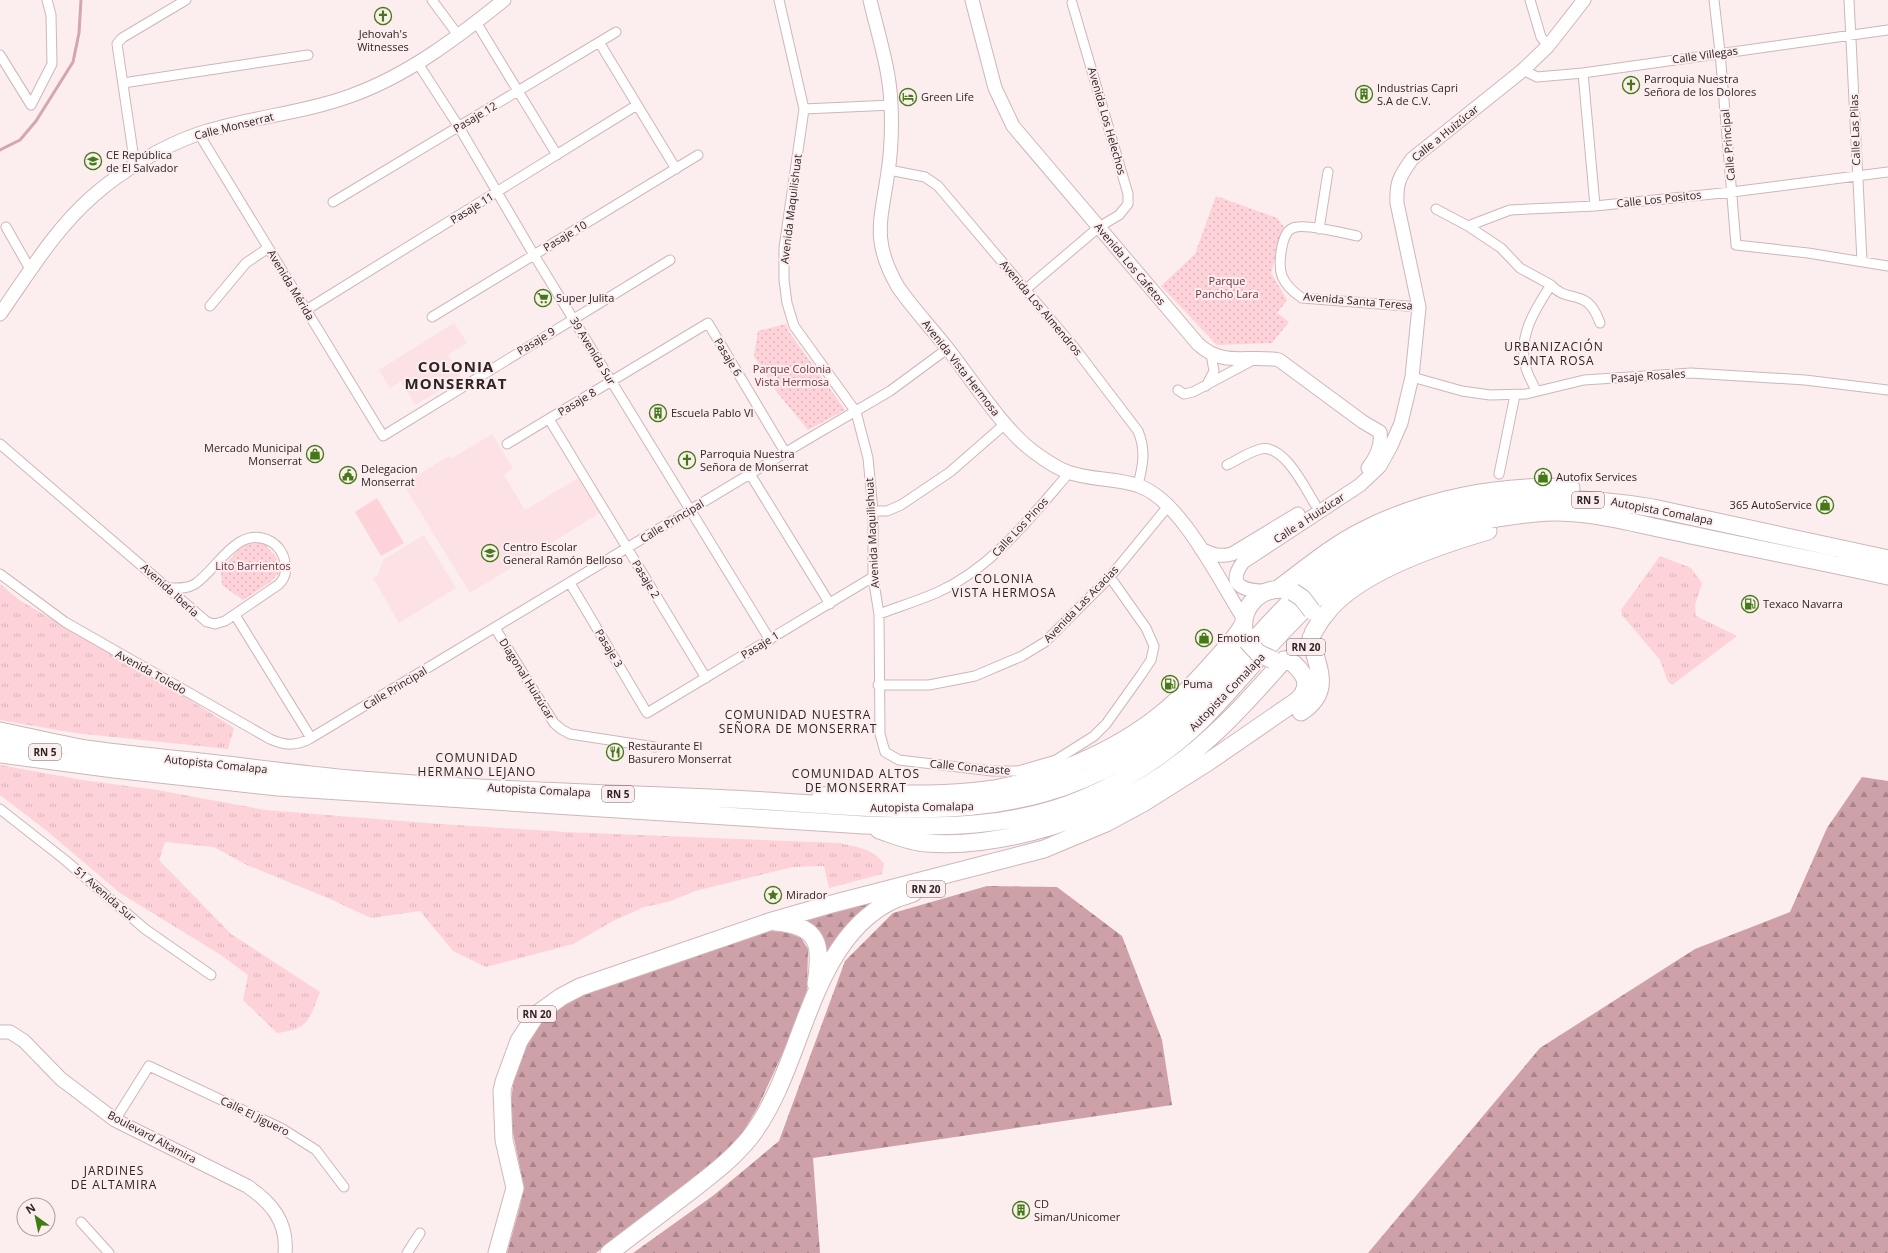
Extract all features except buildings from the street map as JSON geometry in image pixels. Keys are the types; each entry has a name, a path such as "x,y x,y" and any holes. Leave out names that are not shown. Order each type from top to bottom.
{"highway":[{"path":"773,800 837,794 923,794 968,792 1013,785 1047,775 1094,755 1121,740 1161,714 1182,696 1245,628 1247,609 1253,600 1279,591 1325,554 1362,530 1397,516 1443,501 1495,492 1553,487 1598,492 1653,508"},
{"name":"Autopista Comalapa","path":"0,731 84,748 346,779 563,792 773,800 873,809 954,808 1003,803 1061,788 1112,766 1170,726 1187,712 1304,588 1341,558 1365,546 1438,517 1495,503 1556,498 1616,502 1653,508 1888,559"},
{"name":"Autopista Comalapa","path":"0,754 88,766 292,788 864,825 937,827 978,824 1028,818 1072,803 1112,785 1154,760 1199,723 1326,590 1369,562 1408,543 1444,530 1483,521 1538,512 1562,512 1660,529 1888,576"},
{"path":"1312,635 1325,614 1360,584 1396,564 1430,549 1502,526 1553,522 1660,529"},
{"name":"RN 20","path":"609,1253 726,1163 747,1141 776,1095 814,996 838,951 860,923 886,904 921,891 1044,861 1106,834 1142,816 1305,709 1314,700 1321,675 1312,635 1314,622 1312,611 1302,598 1279,591"},
{"name":"RN 20","path":"497,1253 515,1188 505,1147 502,1091 514,1052 524,1031 536,1016 561,997 580,987 770,922 843,901 1044,849 1106,823 1172,786 1298,700 1304,694 1306,684 1300,670 1281,659 1258,653 1245,628"},
{"name":"RN 20","path":"1281,659 1302,651 1312,635"},
{"path":"864,825 917,842 949,844 1000,838 1040,830 1082,816 1136,791 1163,775 1188,756 1231,718 1281,659"},
{"path":"770,922 799,925 808,932 814,940 818,949 819,962 814,996"}],"main road":[{"name":"RN 5","path":"0,745 53,754 88,766"}],"street":[{"path":"0,55 31,106 52,64 51,15 47,0"},
{"path":"136,166 117,47 119,41 186,0"},
{"path":"432,0 458,35"},
{"name":"Calle Monserrat","path":"2,311 30,269 59,232 93,196 136,166 176,142 199,134 326,104 352,96 417,62 458,35 504,0"},
{"name":"Avenida Maquilishuat","path":"779,0 804,109 784,248 784,280 787,303 794,326 856,412 868,458 873,511 873,577 879,614 878,685"},
{"name":"Avenida Vista Hermosa","path":"870,0 889,80 892,105 889,170 879,229 887,266 906,298 947,348 1005,424 1032,451 1069,473 1138,485 1152,491 1169,505 1201,549 1245,628"},
{"name":"Avenida Los Cafetos","path":"972,0 995,88 1004,109 1018,132 1198,344 1211,354 1239,360 1267,358 1279,360 1380,436"},
{"path":"1530,0 1541,37 1548,46"},
{"name":"Calle a Huizúcar","path":"1279,591 1249,590 1239,585 1236,581 1236,573 1243,562 1360,485 1383,461 1401,423 1412,377 1419,307 1397,203 1397,187 1401,175 1412,159 1524,70 1548,46 1584,0"},
{"name":"Calle Principal","path":"1714,0 1720,52 1735,242 1738,246 1808,253 1862,261"},
{"name":"Calle Las Pilas","path":"1849,0 1852,35 1857,176 1862,261"},
{"name":"Avenida Los Helechos","path":"1026,289 1099,227 1124,210 1128,204 1128,194 1072,3"},
{"path":"476,22 557,155"},
{"name":"Calle Villegas","path":"1524,70 1537,77 1583,73 1720,52 1888,30"},
{"name":"Pasaje 12","path":"333,202 616,32"},
{"path":"599,42 676,169"},
{"path":"123,83 308,55"},
{"name":"39 Avenida Sur","path":"417,62 459,127 498,191 534,255 770,640"},
{"path":"1583,73 1596,206"},
{"name":"Pasaje 11","path":"306,310 637,105"},
{"path":"804,109 892,105"},
{"name":"Avenida Mérida","path":"199,134 383,436"},
{"name":"Pasaje 10","path":"432,317 698,155"},
{"name":"Avenida Los Almendros","path":"889,170 925,177 932,182 1026,289 1078,353 1138,431 1142,443 1144,460 1138,485"},
{"path":"1319,229 1328,172"},
{"name":"Calle Los Positos","path":"1468,226 1510,210 1596,206 1732,192 1888,172"},
{"path":"1436,209 1468,226 1500,248 1520,268 1551,285 1558,292 1576,296 1589,303 1596,312 1600,323"},
{"path":"6,227 30,269"},
{"name":"Avenida Santa Teresa","path":"1357,236 1319,229 1294,227 1284,235 1280,265 1282,276 1290,290 1302,298 1419,307"},
{"path":"210,306 246,263 268,248"},
{"name":"Pasaje 9","path":"383,436 670,260"},
{"path":"1862,261 1888,266"},
{"path":"1536,391 1526,368 1523,348 1527,330 1536,307 1551,285"},
{"name":"Pasaje 8","path":"507,444 708,323"},
{"name":"Pasaje 6","path":"708,323 785,452"},
{"name":"Calle Principal","path":"311,738 785,452 856,412 901,384 947,348"},
{"path":"1205,386 1214,371 1211,354"},
{"path":"1178,390 1188,394 1256,359"},
{"name":"Pasaje Rosales","path":"1412,377 1462,391 1490,395 1515,395 1584,380 1691,373 1805,380 1888,390"},
{"path":"1499,474 1515,395"},
{"name":"Pasaje 2","path":"549,418 706,678"},
{"path":"1383,461 1384,448 1380,436 1401,423"},
{"path":"873,511 887,511 901,505 950,472 1005,424"},
{"name":"Calle a Huizúcar","path":"1201,549 1222,557 1232,554 1355,480 1364,471 1378,451 1380,436"},
{"name":"Avenida Iberia","path":"0,444 207,622 222,622 235,615 278,585 284,579 284,557 277,546 269,540 254,538 241,542 228,550 197,583 185,588 169,588"},
{"path":"1227,465 1243,456 1262,449 1270,449 1288,462 1315,504"},
{"name":"Calle Los Pinos","path":"879,614 937,592 986,562 1010,540 1069,473"},
{"path":"750,474 830,604"},
{"name":"Avenida Las Acacias","path":"878,685 929,685 951,682 975,676 1001,666 1045,642 1110,576 1169,505"},
{"name":"Avenida Toledo","path":"0,574 45,609 65,622 270,739 284,744 293,745 311,738"},
{"name":"Calle Conacaste","path":"878,685 880,734 882,746 885,752 898,760 1004,772 1031,768 1056,760 1079,746 1102,728 1151,660 1154,646 1146,628 1110,576"},
{"name":"Pasaje 1","path":"647,713 873,577"},
{"name":"Pasaje 3","path":"570,582 647,713"},
{"path":"235,615 311,738"},
{"name":"Diagonal Huizúcar","path":"495,628 554,723 561,729 570,734 655,747"},
{"name":"51 Avenida Sur","path":"0,809 65,860 145,929 212,975"},
{"name":"Boulevard Altamira","path":"0,1032 10,1032 24,1041 61,1079 115,1120 247,1186 265,1198 272,1206 281,1223 286,1239 285,1253"},
{"name":"Calle El Jiguero","path":"115,1120 149,1066 281,1128 316,1150 344,1188"},
{"path":"81,1222 109,1253"},
{"path":"407,1253 420,1233"}],"shaded area":[{"path":"454,323 467,343 448,355 461,377 415,405 401,381 390,388 379,370"},
{"name":"Centro Escolar General Ramón Belloso","path":"492,434 513,468 504,475 525,510 578,478 600,513 470,593 403,484 449,456 451,459"},
{"path":"424,535 456,588 399,623 373,578 377,576 384,559"}],"green space":[{"name":"Parque Pancho Lara","path":"1216,196 1277,218 1284,227 1271,273 1287,300 1277,313 1289,322 1272,343 1217,345 1161,286 1195,254"},
{"name":"Parque Colonia Vista Hermosa","path":"786,324 789,332 845,410 808,430 776,391 754,356 758,331"},
{"path":"377,498 404,543 381,556 355,512"},
{"name":"Lito Barrientos","path":"263,542 277,558 279,573 269,583 243,600 222,585 221,570 242,545"},
{"path":"1660,556 1691,568 1702,583 1695,605 1696,616 1737,636 1672,685 1668,682 1660,660 1622,615 1621,610"},
{"path":"0,584 19,600 187,698 234,728 228,749 75,733 0,720"},
{"path":"0,765 82,780 157,790 265,810 565,832 839,843 864,849 875,855 884,864 882,874 829,888 824,866 793,867 695,891 668,902 644,907 613,921 573,944 486,967 453,951 420,911 371,918 328,898 247,865 214,847 165,842 159,860 231,934 320,992 310,1016 302,1026 296,1029 277,1033 243,1000 248,975 221,955 120,893 47,831 0,795"},
{"path":"1862,777 1888,781 1888,1253 1368,1253 1540,1048 1695,949 1790,912 1827,828"},
{"path":"987,886 1057,887 1122,936 1162,1040 1172,1105 813,1158 820,1253 633,1253 714,1195 779,1141 845,961 893,913"},
{"path":"880,898 827,956 810,923 804,919"},
{"path":"770,931 786,932 801,938 808,949 807,990 790,1037 758,1107 740,1137 720,1157 596,1253 507,1253 520,1206 523,1183 511,1123 511,1100 515,1073 525,1048 536,1029 552,1011 571,999 622,980"}],"waterway":[{"path":"0,150 20,140 36,121 73,62 79,33 81,0"}],"place":[{"name":"Jehovah's Witnesses","path":"383,16"},
{"name":"Parroquia Nuestra Señora de los Dolores","path":"1631,85"},
{"name":"Industrias Capri S.A de C.V.","path":"1364,94"},
{"name":"Green Life","path":"908,97"},
{"name":"CE República de El Salvador","path":"93,161"},
{"name":"Super Julita","path":"543,298"},
{"name":"Escuela Pablo VI","path":"658,413"},
{"name":"Mercado Municipal Monserrat","path":"315,454"},
{"name":"Parroquia Nuestra Señora de Monserrat","path":"687,460"},
{"name":"Delegacion Monserrat","path":"348,475"},
{"name":"Autofix Services","path":"1543,477"},
{"name":"365 AutoService","path":"1825,505"},
{"name":"Centro Escolar General Ramón Belloso","path":"490,553"},
{"name":"Texaco Navarra","path":"1750,604"},
{"name":"Emotion","path":"1204,638"},
{"name":"Puma","path":"1170,684"},
{"name":"Restaurante El Basurero Monserrat","path":"615,752"},
{"name":"Mirador","path":"773,895"},
{"name":"CD Siman/Unicomer","path":"1021,1210"}],"district":[{"name":"URBANIZACIÓN SANTA ROSA","path":"1554,354"},
{"name":"COLONIA MONSERRAT","path":"456,376"},
{"name":"COLONIA VISTA HERMOSA","path":"1004,586"},
{"name":"COMUNIDAD NUESTRA SEÑORA DE MONSERRAT","path":"798,722"},
{"name":"COMUNIDAD HERMANO LEJANO","path":"477,765"},
{"name":"COMUNIDAD ALTOS DE MONSERRAT","path":"856,781"},
{"name":"JARDINES DE ALTAMIRA","path":"114,1178"}]}
